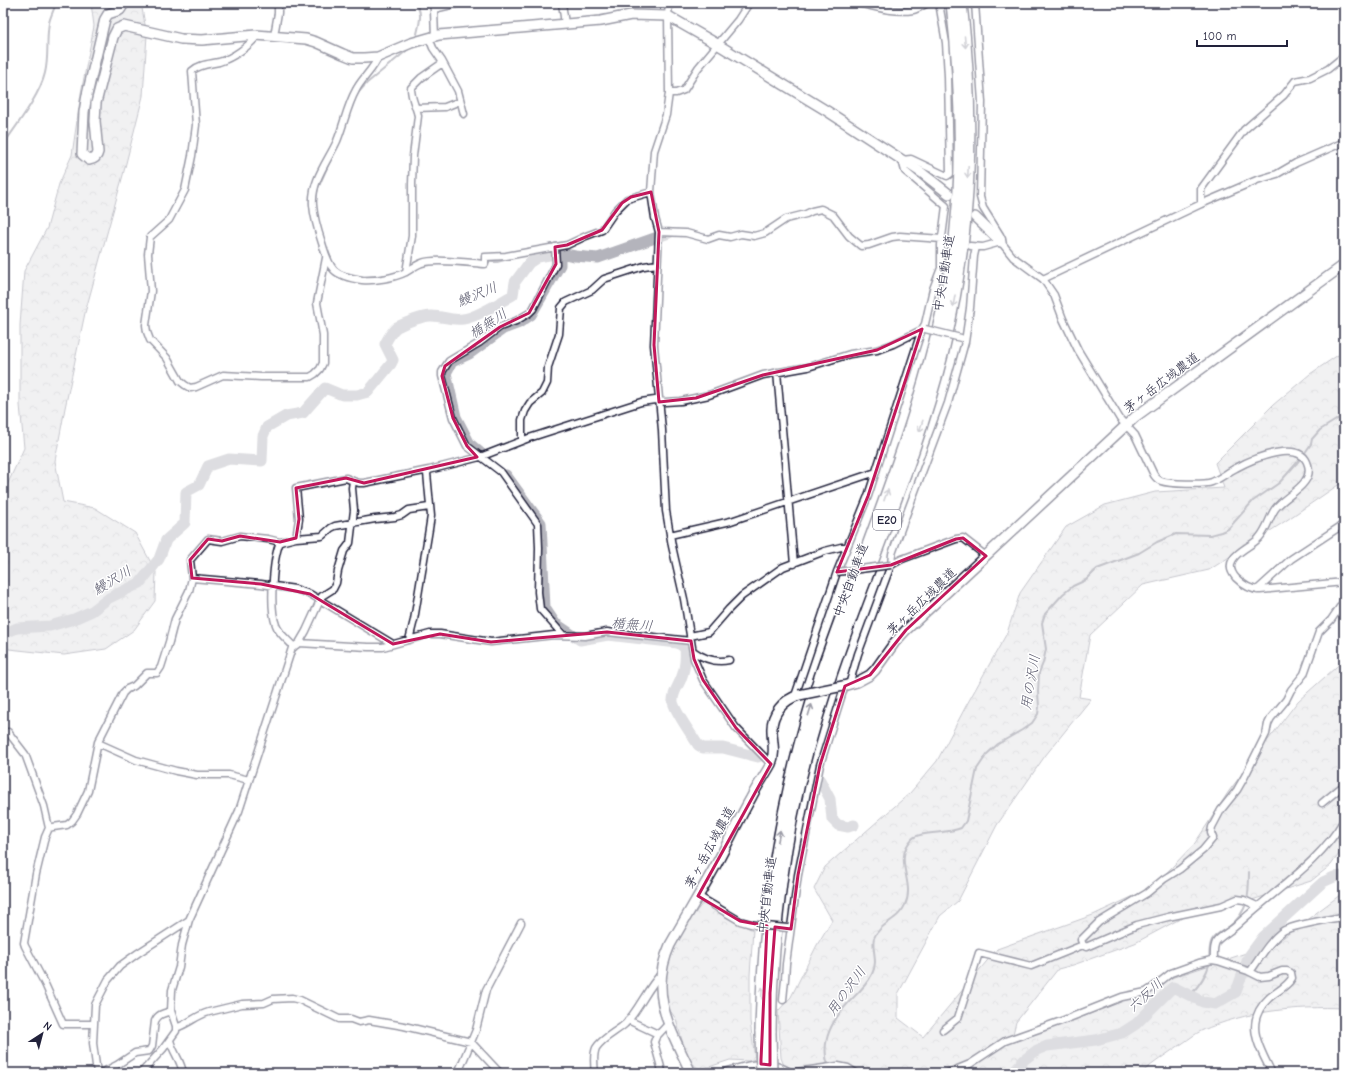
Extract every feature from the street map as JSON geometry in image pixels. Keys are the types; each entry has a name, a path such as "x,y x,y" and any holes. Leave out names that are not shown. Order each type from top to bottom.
{"highway":[{"name":"中央自動車道","path":"771,1073 765,1032 764,950 777,845 790,782 802,736 820,679 892,479 924,384 934,348 950,270 958,198 960,141 959,74 952,3"},
{"name":"中央自動車道","path":"762,1073 779,895 794,806 808,746 828,682 922,423 943,350 959,272 968,191 970,141 968,73 961,3"}],"street":[{"path":"121,3 122,7 120,10 108,14 105,19 87,96 84,112 82,154 89,160 93,160 97,157 98,152 95,121 96,104 112,37 120,27 128,26 181,39 202,40 258,35 306,39 353,58 378,57 411,43 432,37 601,21 631,15 668,16 827,111 922,173 949,194"},
{"path":"274,36 278,13 278,3"},
{"path":"460,3 433,6 432,37 433,48 455,83 464,114"},
{"path":"562,3 565,24"},
{"path":"669,3 669,93 666,115 654,151 650,192 659,232 654,345 662,430 666,511 684,599 694,659 703,680 736,728 771,764"},
{"path":"669,93 676,93 684,90 698,68 738,20 749,3"},
{"path":"858,3 900,10 914,10 928,3"},
{"path":"902,160 911,159 947,176 950,174 946,43 939,3"},
{"path":"975,3 982,102 980,197 983,208 1002,239 1001,242"},
{"path":"258,35 247,46 226,59 197,67 192,71 196,124 192,156 185,190 169,220 150,237 148,243 151,291 146,325 150,340 167,358 180,381 185,386 190,388 196,387 223,375 310,377 320,369 323,363 323,335 317,303 326,258"},
{"path":"1201,204 1201,189 1244,130 1284,94 1296,81 1310,78 1328,69 1344,56"},
{"path":"378,57 376,62 358,85 353,95 338,140 317,180 314,189 313,205 316,224 326,258 335,272 341,276 364,280 391,277 406,272 422,262 485,262 485,257 506,256 567,246 602,230 618,207 631,196 641,196 644,193 650,192"},
{"path":"406,272 412,236 412,184 418,116 412,100 411,88 421,78 441,64 442,61"},
{"path":"416,108 445,107 460,101"},
{"path":"1044,279 1201,204 1257,180 1277,174 1296,163 1344,142"},
{"path":"797,695 814,638 847,547 868,496 925,324 933,289 941,268 941,246 944,240 946,206 905,171 902,160"},
{"path":"659,232 686,233 708,239 719,235 730,236 741,234 754,236 765,233 786,219 821,209 833,215 854,242 861,246 869,246 892,237 900,236 944,240"},
{"path":"975,217 1001,242 1013,257 1044,279 1054,295 1078,350 1120,419 1135,435 1154,475 1162,482 1207,484 1242,465 1282,452 1298,453 1306,460 1309,470 1305,481 1276,508 1258,540 1240,550 1234,558 1231,570 1233,575 1239,581 1257,590 1344,582"},
{"path":"783,1000 790,928 798,875 820,765 846,685 891,565 892,554 948,403 970,308 974,256 973,247 990,246 1001,242"},
{"path":"557,247 556,264 529,313 516,321 500,327 480,343 449,361 442,372 453,418 467,446 501,472 538,524 538,592 540,609 566,635"},
{"path":"522,441 522,420 525,411 530,403 542,393 547,383 548,367 559,334 561,308 563,305 566,302 592,290 604,279 644,266 657,264"},
{"name":"茅ヶ岳広域農道","path":"691,1073 669,1023 661,997 660,983 665,957 670,945 771,764 774,750 772,730 773,720 781,706 797,695 846,685 864,679 870,675 906,630 1126,425 1152,404 1344,265"},
{"path":"296,538 299,519 296,488 346,478 359,483 364,483 429,470 480,457 522,441 641,402 673,402 696,398 726,390 763,375 808,367 850,354 876,350 893,344 923,329 963,338"},
{"path":"777,372 794,564"},
{"path":"409,640 414,620 431,516 427,473 429,470"},
{"path":"670,535 731,521 876,472"},
{"path":"141,1073 151,1064 176,1031 171,1011 172,985 179,967 182,945 189,920 239,811 292,648 296,645 322,596 333,589 336,583 338,570 344,551 350,543 354,510 352,488 353,481"},
{"path":"49,828 68,825 77,814 88,791 98,743 123,693 127,689 134,686 147,673 157,673 161,667 175,619 189,592 192,578 190,560 208,539 222,541 240,536 280,542 296,538 322,536 334,526 395,517 402,515 409,510 429,507"},
{"path":"1257,590 1291,559 1344,524"},
{"path":"838,572 891,565 902,559 956,539 963,538 986,556"},
{"path":"280,542 275,560 272,610 276,627 296,645 368,648 383,647 430,634 440,634 491,642 554,635 584,636 607,632 691,639 709,632 728,609 742,596 783,567 825,551 847,547"},
{"path":"192,578 274,586 310,594 393,644"},
{"path":"1083,945 1081,940 1099,922 1147,893 1194,858 1213,838 1211,833 1212,827 1221,810 1237,790 1245,776 1266,734 1271,718 1286,700 1291,690 1304,674 1319,632 1331,620 1344,602"},
{"path":"693,652 713,660 730,660"},
{"path":"8,732 28,760 44,806 49,828 45,836 36,874 24,946 45,984 63,1024 94,1024"},
{"path":"98,743 136,760 176,771 196,774 229,775 249,780"},
{"path":"1322,803 1344,785"},
{"path":"1211,960 1216,941 1228,933 1257,906 1297,874 1331,840 1344,820"},
{"path":"698,896 740,921 755,925 790,928"},
{"path":"943,1030 958,1018 979,953 1031,966 1083,945 1086,946 1097,943 1137,925 1221,906 1237,899 1257,906"},
{"path":"1249,972 1272,941 1285,930 1333,918 1344,917"},
{"path":"97,1073 93,1043 96,1005 108,980 114,972 138,953 189,920"},
{"path":"458,1073 476,1030 486,990 521,923"},
{"path":"948,1073 970,1064 1005,1041 1122,997 1146,992 1171,973 1211,960 1260,977 1269,976 1282,971 1291,973 1292,978 1289,983 1269,998 1260,1010 1254,1022 1255,1035 1262,1054 1272,1073"},
{"path":"595,1073 594,1054 597,1047 628,1020 653,982 662,973"},
{"path":"176,1028 187,1024 204,1013 242,1004 264,1002 273,998 292,998 307,1003 339,1019 351,1019 359,1022 369,1020 404,1026 471,1042 500,1073"},
{"path":"101,1073 117,1065 135,1053 148,1051 152,1046 156,1017 162,1013 171,1011"},
{"path":"628,1020 658,1034"},
{"path":"663,1073 654,1042 658,1034 669,1023"},
{"path":"170,1040 173,1052 181,1062 183,1073"},
{"path":"722,1073 754,1064 778,1065 792,1072"},
{"path":"789,1073 834,1067 848,1068 856,1073"}],"highlighted area":[{"path":"651,192 659,232 654,345 659,402 696,398 763,375 877,350 922,329 868,496 837,572 891,565 956,539 963,538 986,556 906,630 870,675 845,686 820,765 798,875 791,929 775,927 770,993 770,1065 761,1064 767,926 740,921 698,896 771,764 736,728 703,680 694,659 691,641 607,632 491,642 440,634 393,644 310,594 261,584 192,578 190,560 208,539 222,541 240,536 280,542 296,538 299,519 296,488 346,478 364,483 477,457 467,446 453,418 442,376 445,366 500,327 529,313 556,264 555,247 567,245 602,230 622,203 631,197"}],"green space":[{"path":"91,3 141,3 147,35 143,96 85,313 55,461 63,502 95,508 135,533 156,572 155,601 134,630 106,649 64,655 9,649 3,642 3,494 24,448 20,405 20,325 24,271 47,228 59,184 72,155 81,93 94,26"},
{"path":"1344,351 1344,481 1281,524 1209,570 1143,585 1090,635 1079,697 1091,699 1045,756 997,825 958,901 940,916 898,994 898,1018 923,1037 997,949 1093,915 1153,887 1195,843 1229,791 1298,701 1344,660 1344,847 1331,865 1311,881 1252,900 1207,907 1178,920 1135,943 1058,969 1016,1022 1012,1038 1085,1016 1174,977 1276,943 1344,892 1344,1008 1307,1008 1271,1011 1253,1014 1218,1024 1196,1034 1141,1073 787,1073 781,1058 778,1011 791,997 817,945 832,920 814,889 825,867 910,793 937,761 1007,633 1020,593 1066,527 1105,505 1155,492 1224,488 1215,463 1273,405 1310,374"},
{"path":"703,903 729,919 753,930 750,975 750,1021 755,1059 749,1061 730,1060 700,1070 692,1063 683,1044 676,1019 666,1005 665,971 671,953 684,929"}],"waterway":[{"path":"3,145 27,110 42,82 46,67 49,23 56,3"},
{"name":"楯無川","path":"412,3 419,9 420,14 416,38"},
{"name":"楯無川","path":"357,94 367,83 411,47"},
{"name":"楯無川","path":"316,201 318,188 330,161"},
{"name":"鰻沢川","path":"3,634 17,628 50,626 74,619 92,611 109,598 140,583 159,559 166,540 185,523 186,492 199,485 208,466 229,459 262,461 263,436 267,427 286,416 303,413 325,388 342,395 357,395 368,392 393,360 385,344 397,327 409,321 429,316 463,319 482,312 513,295 515,282 529,263 538,257 560,253 598,258 669,233"},
{"name":"楯無川","path":"545,247 550,244 556,245"},
{"name":"楯無川","path":"484,456 470,444 456,417 446,373 452,362 469,354 503,329 519,323 531,315 560,265 560,253"},
{"name":"楯無川","path":"486,262 497,262 519,256"},
{"name":"楯無川","path":"342,272 364,277 387,275"},
{"name":"用の沢川","path":"832,1073 827,1060 826,1041 835,1020 870,978 875,964 873,946 874,938 877,933 902,910 908,896 904,863 906,847 916,836 961,828 966,821 977,769 987,754 998,744 1032,723 1038,714 1039,673 1046,649 1042,623 1045,614 1063,594 1073,586 1086,580 1097,569 1139,553 1157,542 1176,534 1210,535 1228,529 1253,501 1279,483 1302,457 1311,444 1312,439 1320,430 1344,415"},
{"name":"楯無川","path":"506,475 541,523 545,608 555,623 580,640 608,635 678,643 685,648 685,660 681,679 674,693 673,702 680,717 698,745 703,748 723,748 758,757"},
{"name":"楯無川","path":"820,780 830,799 832,819 838,825 848,827 854,825"},
{"path":"1190,996 1201,982 1208,969 1210,946 1213,938 1236,921 1244,909 1249,888 1249,872"},
{"name":"六反川","path":"1012,1073 1024,1060 1037,1050 1047,1046 1096,1040 1122,1033 1136,1024 1173,987 1203,1002 1215,1004 1236,992 1249,956 1263,937 1323,882 1334,877 1344,876"}]}
